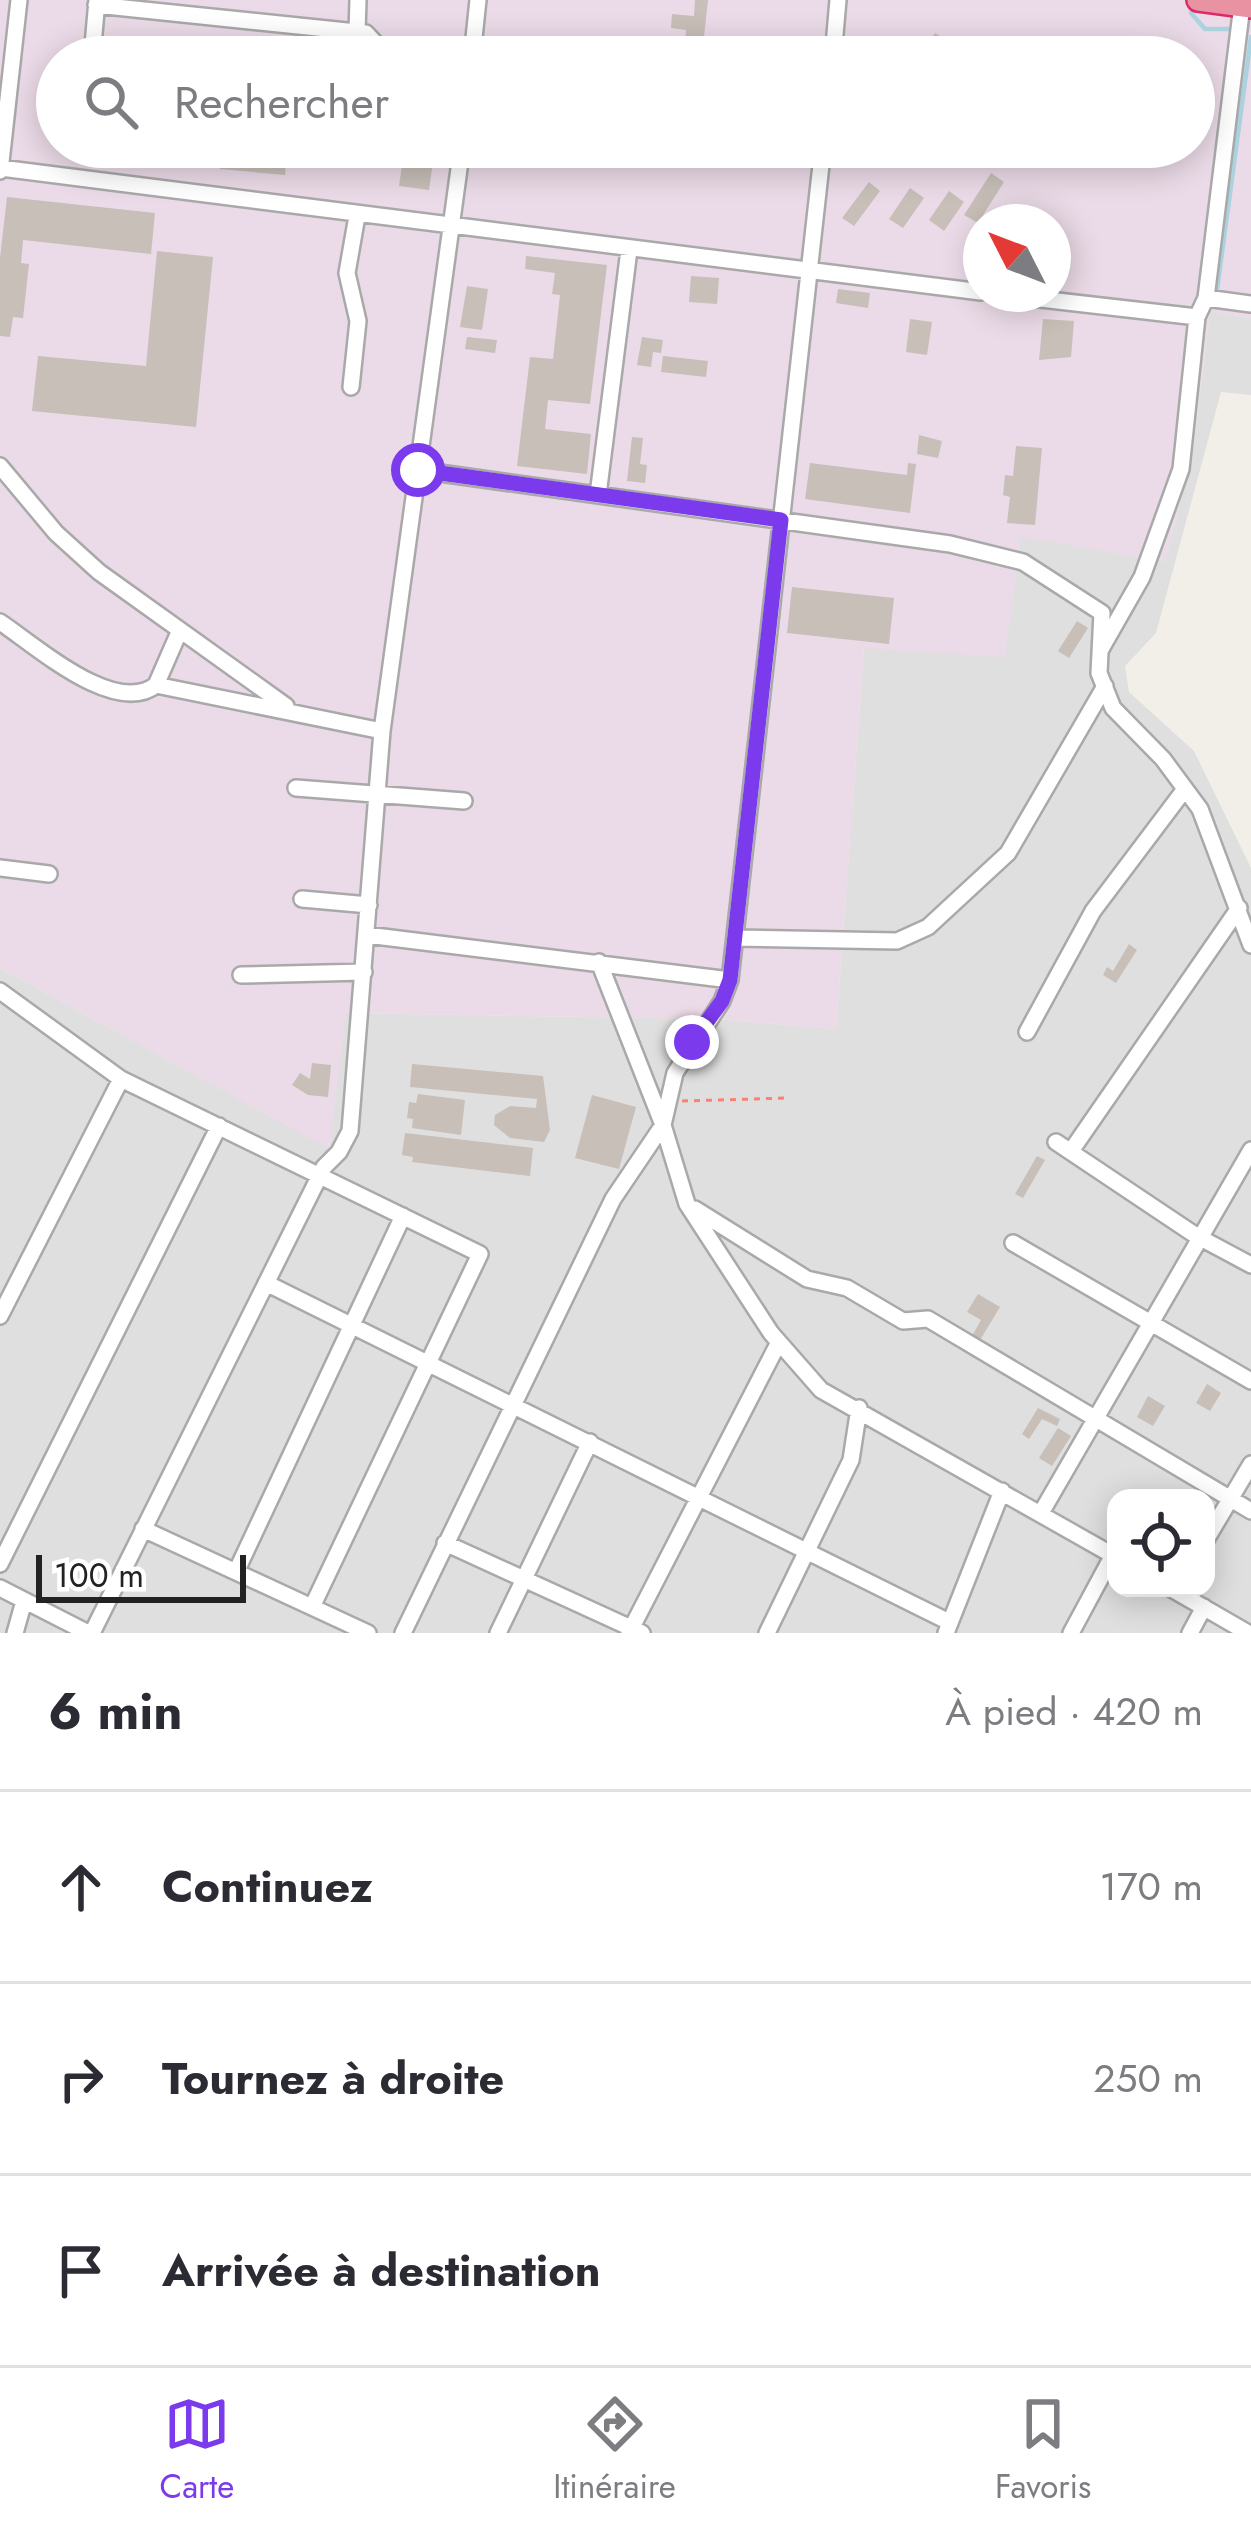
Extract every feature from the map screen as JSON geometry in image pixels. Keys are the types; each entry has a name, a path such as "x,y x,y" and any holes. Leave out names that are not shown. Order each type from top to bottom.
{"highway":[{"path":"1198,0 1247,6"}],"street":[{"path":"19,0 0,169 963,290"},
{"path":"357,32 358,0"},
{"path":"474,36 478,0"},
{"path":"834,36 838,0"},
{"path":"94,36 97,2 366,36"},
{"path":"1100,650 1142,577 1181,469 1197,317 1206,298 1247,6"},
{"path":"0,1588 90,1633 320,1175 350,1131 382,731 460,168"},
{"path":"403,1633 613,1199 663,1125 675,1073 722,1001 730,980 822,168"},
{"path":"350,387 358,321 346,273 357,216"},
{"path":"598,495 629,250"},
{"path":"1206,298 1251,304"},
{"path":"1071,303 1197,317"},
{"path":"0,466 56,533 99,572 291,710"},
{"path":"418,470 950,544 1023,562 1102,613 1099,674 1113,708 1163,759 1200,809 1251,945"},
{"path":"0,622 97,686 127,695 145,694 156,685 179,629"},
{"path":"156,685 382,731"},
{"path":"734,938 897,941 928,927 1008,853 1105,686"},
{"path":"296,788 464,801"},
{"path":"1027,1032 1093,911 1185,789"},
{"path":"0,868 49,874"},
{"path":"302,898 369,905"},
{"path":"1239,908 1063,1146 1200,1238 1251,1265"},
{"path":"367,935 730,980"},
{"path":"599,962 663,1125 687,1204 778,1342 821,1390 1107,1552"},
{"path":"242,975 364,972"},
{"path":"0,991 122,1079 480,1253 312,1607"},
{"path":"0,1316 122,1079"},
{"path":"0,1564 218,1126"},
{"path":"1041,1513 1251,1150"},
{"path":"687,1204 807,1279 847,1288 903,1321 928,1319 1251,1511"},
{"path":"236,1572 403,1216"},
{"path":"1013,1244 1251,1381"},
{"path":"266,1283 808,1551 947,1628 1002,1491"},
{"path":"445,1543 634,1631 778,1342"},
{"path":"767,1633 850,1460 859,1408"},
{"path":"498,1633 590,1442"},
{"path":"1215,1525 1251,1464"},
{"path":"143,1529 368,1633"},
{"path":"1071,1633 1107,1569"},
{"path":"1188,1597 1248,1633"},
{"path":"15,1633 24,1600"},
{"path":"1190,1633 1204,1607"}],"path":[{"path":"682,1101 788,1098"}],"shaded area":[{"path":"0,0 1251,0 1251,318 1210,312 1192,458 1165,562 1021,536 1005,657 864,648 836,1029 717,1019 345,1013 330,1149 0,968"},
{"path":"1210,311 1251,318 1251,395 1221,392 1156,633 1125,666 1129,692 1194,751 1251,868 1251,1633 0,1633 0,968 329,1148 345,1013 717,1019 836,1029 864,647 1020,535 1165,561 1192,458"}],"building":[{"path":"695,0 708,0 704,36 686,36 686,30 671,28 672,14 694,16"},
{"path":"220,168 286,168 285,175"},
{"path":"402,168 432,168 429,190 399,186"},
{"path":"991,173 1004,182 990,204 971,204"},
{"path":"869,182 880,191 854,226 842,218"},
{"path":"910,188 924,198 903,228 889,219"},
{"path":"949,191 964,202 944,231 929,220"},
{"path":"7,197 155,213 151,254 23,240 21,263 29,264 23,318 13,317 10,337 0,336 0,258"},
{"path":"157,251 213,257 196,427 32,411 38,356 146,366"},
{"path":"526,256 607,265 590,404 548,400 545,429 591,434 587,474 517,466 530,357 553,359 560,295 552,294 555,273 525,269"},
{"path":"691,276 719,278 717,304 689,302"},
{"path":"467,286 488,289 482,330 460,327"},
{"path":"838,289 870,293 868,308 836,303"},
{"path":"910,319 932,322 927,355 906,352"},
{"path":"1043,319 1074,321 1071,357 1039,360"},
{"path":"467,337 497,340 495,353 465,349"},
{"path":"642,337 663,340 661,353 653,352 651,367 637,365"},
{"path":"663,356 708,361 706,377 661,372"},
{"path":"919,435 942,441 938,458 917,454"},
{"path":"632,437 643,438 640,464 647,465 645,483 627,481"},
{"path":"1016,446 1042,448 1035,525 1007,523 1010,497 1003,495 1005,475 1013,476"},
{"path":"810,463 907,475 908,463 916,464 910,513 805,499"},
{"path":"792,587 894,598 889,644 787,633"},
{"path":"1077,621 1088,628 1069,658 1058,651"},
{"path":"1129,944 1137,950 1116,983 1103,975 1107,967 1113,971"},
{"path":"312,1063 331,1065 328,1097 308,1095 292,1085 300,1073 310,1079"},
{"path":"412,1064 543,1076 550,1130 544,1142 510,1138 494,1125 495,1115 510,1106 536,1108 537,1099 410,1087"},
{"path":"418,1094 465,1100 461,1135 412,1128 413,1119 407,1118 409,1102 416,1103"},
{"path":"592,1095 636,1107 619,1169 575,1158"},
{"path":"405,1133 533,1148 530,1176 412,1162 413,1157 402,1155"},
{"path":"1037,1156 1045,1160 1023,1198 1015,1194"},
{"path":"978,1294 1000,1307 980,1340 972,1336 981,1320 967,1312"},
{"path":"1207,1384 1221,1393 1210,1411 1196,1403"},
{"path":"1148,1396 1165,1406 1153,1426 1137,1417"},
{"path":"1038,1408 1060,1419 1057,1426 1042,1419 1029,1439 1022,1434"},
{"path":"1058,1428 1071,1436 1052,1466 1039,1458"}],"waterway":[{"path":"1191,13 1205,29 1228,29"},
{"path":"1217,290 1251,37"}],"route":[{"path":"418,470 781,520 730,980 722,1001 692,1042"}]}
